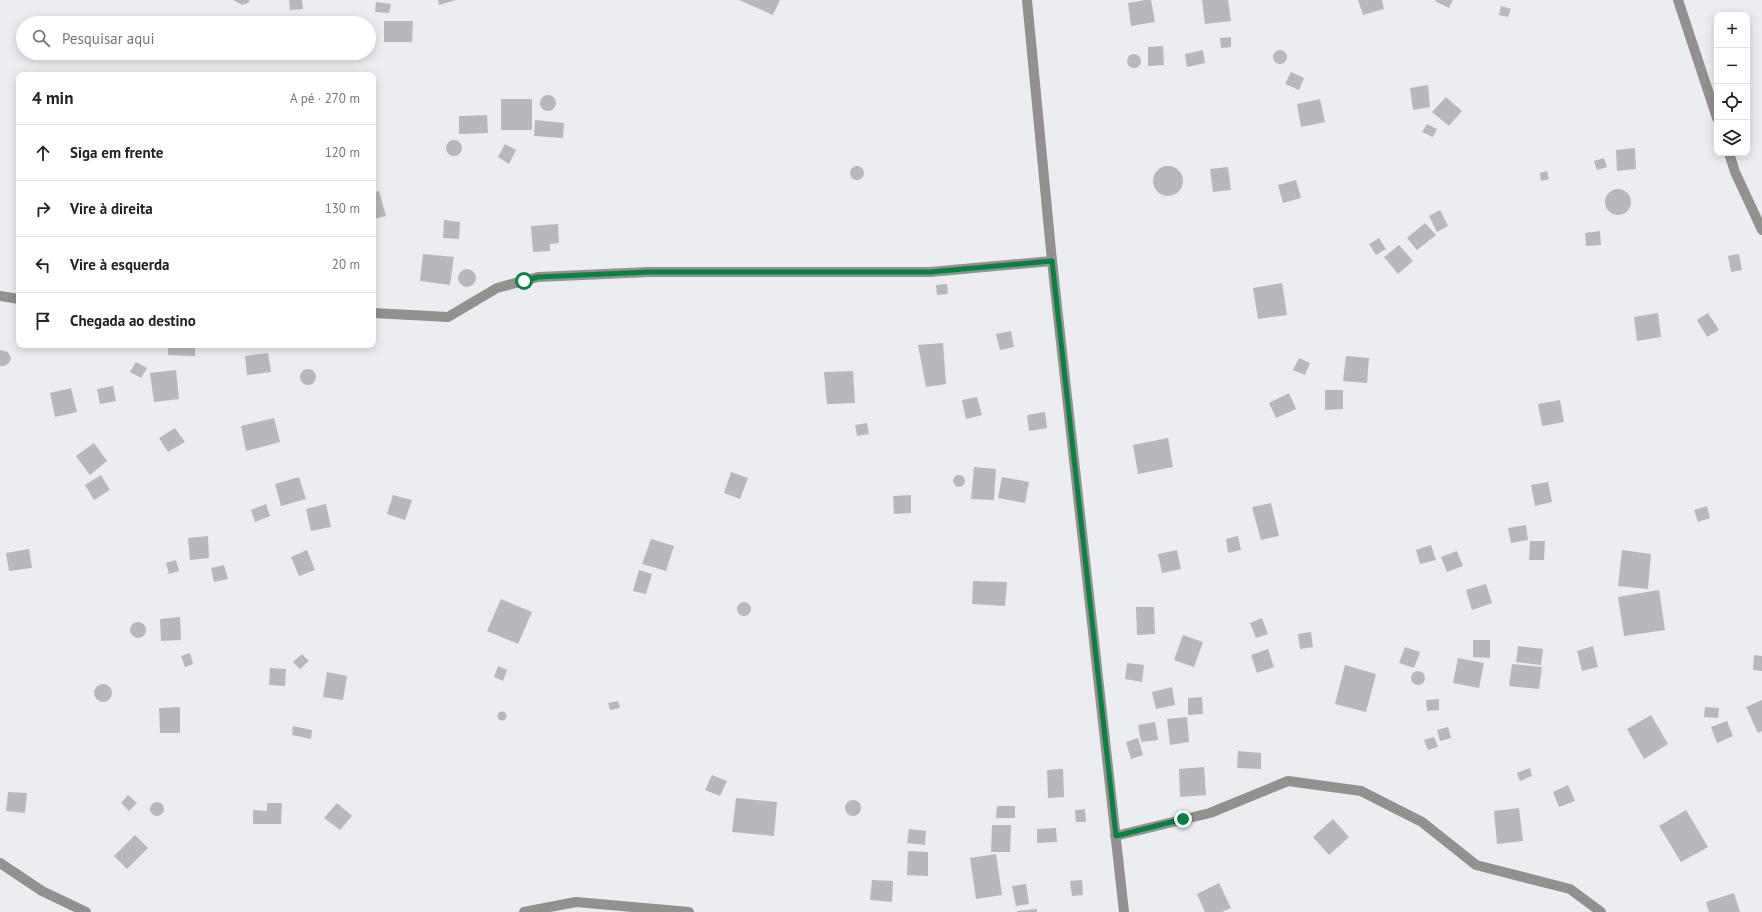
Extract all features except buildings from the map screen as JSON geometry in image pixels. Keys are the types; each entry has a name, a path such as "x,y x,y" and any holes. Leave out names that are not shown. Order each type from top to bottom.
{"street":[{"path":"1027,0 1052,261 1124,912"},
{"path":"1678,0 1714,109"},
{"path":"1729,156 1762,230"},
{"path":"376,313 448,317 497,288 538,277 649,272 930,272 1052,261"},
{"path":"0,296 16,299"},
{"path":"1116,836 1210,813 1288,782 1361,791 1422,822 1476,865 1570,890 1601,912"},
{"path":"0,863 42,891 86,912"},
{"path":"524,912 576,902 689,912"}],"route":[{"path":"524,281 538,277 649,272 930,272 1052,261 1116,836 1183,819"}]}
